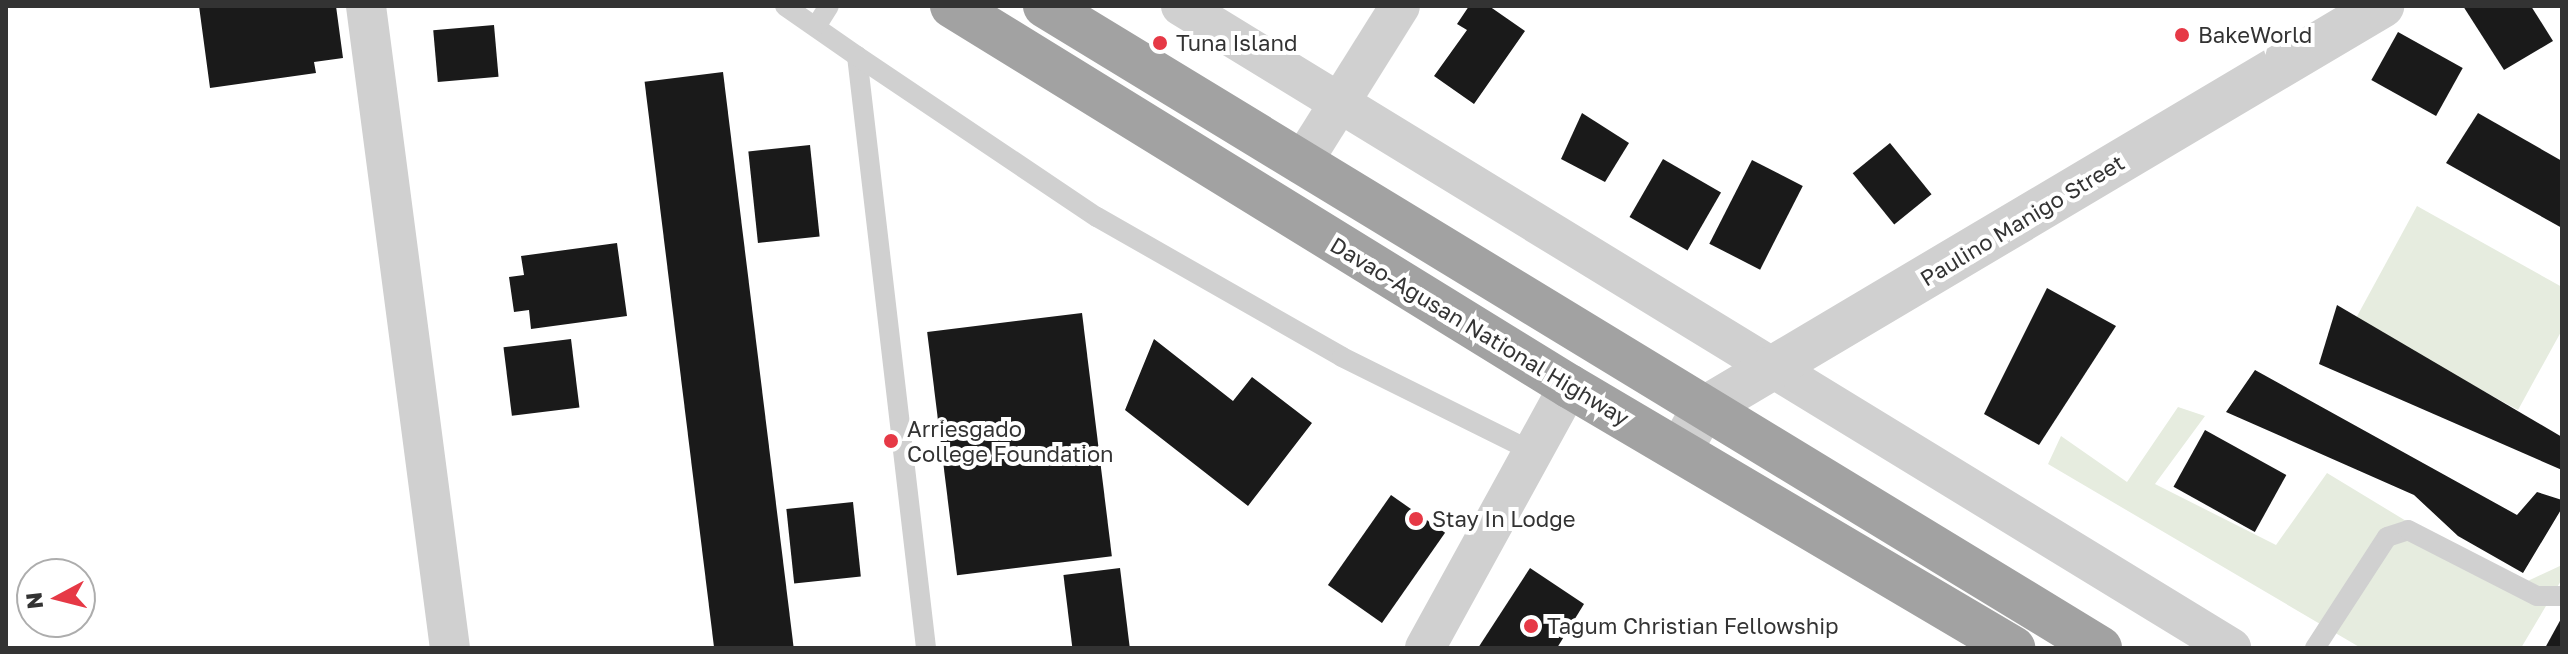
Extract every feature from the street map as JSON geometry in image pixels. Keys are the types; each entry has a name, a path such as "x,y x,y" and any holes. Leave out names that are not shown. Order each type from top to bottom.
{"highway":[{"name":"Davao-Agusan National Highway","path":"952,6 1569,386 2013,648"},
{"path":"1045,6 2100,648"}],"street":[{"path":"366,6 450,648"},
{"path":"1181,6 2231,648"},
{"path":"1301,164 1400,6"},
{"name":"Paulino Manigo Street","path":"1703,409 2382,6"},
{"path":"1425,648 1535,453 1569,386"},
{"path":"1680,451 1703,409"}],"lane":[{"path":"785,6 1097,217 1342,357 1535,453"},
{"path":"817,25 829,6"},
{"path":"857,56 926,648"},
{"path":"2315,648 2387,537 2408,530 2537,596 2562,596"}],"shaded area":[{"path":"2417,206 2562,287 2562,330 2518,410 2355,320"},
{"path":"2178,407 2205,416 2155,484 2276,545 2327,473 2515,587 2562,565 2562,579 2521,648 2361,648 2048,464 2061,436 2127,482"}],"building":[{"path":"199,6 336,6 343,58 314,62 316,73 210,88"},
{"path":"1469,6 1489,6 1525,31 1474,104 1434,76 1467,30 1457,24"},
{"path":"2463,6 2531,6 2553,41 2504,70"},
{"path":"494,25 499,77 438,82 433,30"},
{"path":"2398,32 2463,68 2436,116 2371,80"},
{"path":"723,72 794,648 714,648 645,82"},
{"path":"1582,113 1629,143 1605,182 1561,159"},
{"path":"2478,113 2562,161 2562,228 2446,163"},
{"path":"1890,143 1932,194 1894,224 1853,173"},
{"path":"810,145 820,236 758,243 748,151"},
{"path":"1663,159 1721,192 1688,251 1630,217"},
{"path":"1752,160 1803,186 1760,270 1709,244"},
{"path":"617,243 627,316 531,329 529,310 514,312 509,277 524,275 521,256"},
{"path":"2047,288 2116,326 2039,445 1984,414"},
{"path":"2337,305 2562,437 2562,470 2319,364"},
{"path":"1082,313 1112,556 957,575 927,332"},
{"path":"571,339 579,407 512,416 504,347"},
{"path":"1154,339 1233,401 1252,377 1312,423 1248,506 1125,410"},
{"path":"2255,370 2517,515 2537,492 2562,500 2562,508 2523,573 2458,536 2414,495 2226,412"},
{"path":"2205,430 2286,475 2255,532 2173,487"},
{"path":"1391,495 1445,533 1382,623 1328,585"},
{"path":"853,502 861,577 794,584 786,509"},
{"path":"1120,568 1130,648 1072,648 1063,575"},
{"name":"Tagum Christian Fellowship","path":"1530,568 1584,604 1557,648 1478,648"},
{"path":"2562,617 2562,648 2545,648"}],"place":[{"name":"BakeWorld","path":"2182,35"},
{"name":"Tuna Island","path":"1160,43"},
{"name":"Arriesgado College Foundation","path":"891,441"},
{"name":"Stay In Lodge","path":"1416,519"},
{"name":"Tagum Christian Fellowship","path":"1531,626"}]}
